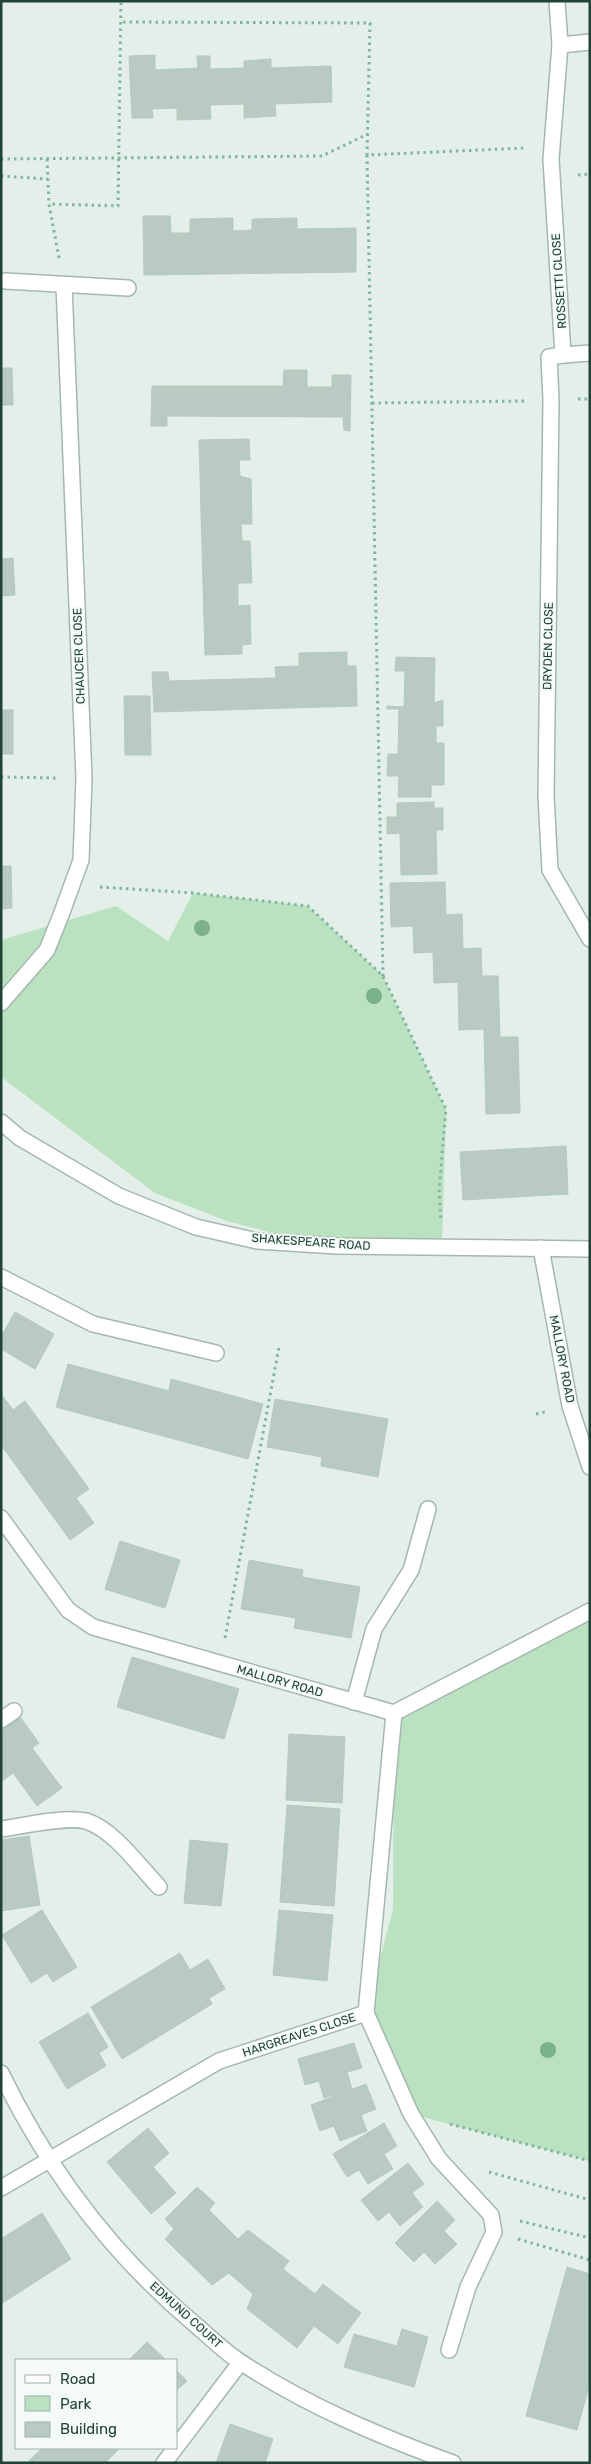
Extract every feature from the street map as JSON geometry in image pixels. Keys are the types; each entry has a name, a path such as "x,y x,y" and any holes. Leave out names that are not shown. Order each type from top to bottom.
{"street":[{"name":"ROSSETTI CLOSE","path":"557,1 560,45 551,154 563,355"},
{"path":"560,45 590,42"},
{"path":"5,281 128,288"},
{"name":"CHAUCER CLOSE","path":"1,1003 47,950 81,860 84,778 64,285"},
{"path":"563,355 590,353"},
{"name":"DRYDEN CLOSE","path":"563,355 549,357 551,400 546,796 550,870 590,939"},
{"name":"SHAKESPEARE ROAD","path":"1,1122 20,1138 119,1196 196,1226 257,1241 336,1246 590,1249"},
{"name":"MALLORY ROAD","path":"541,1248 570,1406 590,1467"},
{"path":"1,1277 93,1324 216,1353"},
{"path":"354,1702 374,1629 411,1570 428,1509"},
{"name":"MALLORY ROAD","path":"1,1518 68,1610 93,1627 394,1713"},
{"path":"394,1713 590,1611"},
{"name":"HARGREAVES CLOSE","path":"1,2188 219,2061 366,2013 394,1713"},
{"path":"1,1828 69,1820 85,1821 104,1830 159,1887"},
{"path":"366,2013 411,2114 439,2159 491,2215 494,2232 468,2287 449,2350"},
{"name":"EDMUND COURT","path":"1,2073 48,2159 80,2206 132,2266 172,2306 240,2363 337,2418 453,2463"},
{"path":"178,2445 240,2363"},
{"path":"164,2463 175,2449"}],"path":[{"path":"49,204 118,206 122,1"},
{"path":"123,22 370,23 367,155 383,976"},
{"path":"1,159 322,156 368,134"},
{"path":"367,155 533,148 551,154"},
{"path":"47,159 49,204 64,285"},
{"path":"1,176 48,179"},
{"path":"372,404 551,400"},
{"path":"1,777 84,778"},
{"path":"72,885 193,893 308,906 383,976 446,1109 439,1191 441,1230"},
{"path":"220,1663 279,1346"},
{"path":"411,2114 590,2161"},
{"path":"486,2172 590,2200"},
{"path":"491,2215 590,2238"},
{"path":"494,2232 590,2260"}],"green space":[{"path":"193,893 308,906 383,976 446,1109 442,1240 320,1245 227,1221 155,1193 1,1077 1,940 116,906 168,941"},
{"path":"590,1611 590,2161 411,2114 366,2013 393,1909 394,1713"}],"building":[{"path":"155,55 155,70 198,68 197,56 210,56 210,69 244,68 244,61 271,59 271,68 331,66 332,102 275,104 276,116 244,118 244,104 210,105 211,119 177,120 177,108 152,109 153,118 132,118 129,56"},
{"path":"143,216 170,216 171,233 190,233 190,219 233,218 233,231 252,230 252,219 297,218 297,229 356,228 356,272 144,275"},
{"path":"1,368 12,368 13,405 1,405"},
{"path":"284,370 307,370 307,387 332,387 332,375 351,375 350,431 344,430 343,417 167,416 167,426 151,426 152,386 283,386"},
{"path":"249,439 250,460 239,460 240,476 251,479 252,524 241,524 242,541 250,541 252,583 238,583 238,606 250,605 251,644 242,645 242,654 205,655 199,440"},
{"path":"13,558 15,595 1,596 1,559"},
{"path":"347,652 347,666 356,666 357,706 154,712 152,672 168,672 169,681 276,678 275,667 299,666 299,653"},
{"path":"396,657 435,658 434,703 443,700 443,726 436,726 436,743 444,743 444,785 431,785 431,797 398,797 399,776 387,776 388,754 398,754 399,709 387,709 387,706 404,707 405,671 395,671"},
{"path":"124,696 150,696 151,755 125,755"},
{"path":"1,710 13,710 13,754 1,754"},
{"path":"434,802 434,808 443,808 443,830 436,830 437,874 401,875 400,833 387,834 387,817 397,817 397,803"},
{"path":"1,866 11,866 12,908 1,909"},
{"path":"445,882 446,915 462,914 463,949 481,948 482,976 498,976 500,1037 518,1037 520,1113 486,1114 484,1029 459,1030 458,982 434,983 433,952 414,953 413,926 391,927 390,883"},
{"path":"566,1146 568,1194 463,1200 460,1152"},
{"path":"15,1312 54,1334 35,1369 1,1349 1,1337"},
{"path":"68,1364 169,1391 171,1379 263,1404 248,1459 56,1407"},
{"path":"1,1394 13,1410 25,1401 89,1489 76,1498 94,1523 70,1540 1,1445"},
{"path":"275,1399 388,1419 378,1477 321,1466 322,1457 267,1447"},
{"path":"120,1541 180,1560 165,1608 105,1589"},
{"path":"249,1560 303,1570 302,1577 360,1587 351,1638 294,1628 296,1618 241,1609"},
{"path":"132,1657 239,1689 224,1739 117,1707"},
{"path":"20,1717 39,1743 32,1748 62,1788 37,1806 13,1773 1,1782 1,1731"},
{"path":"289,1734 345,1737 342,1803 286,1800"},
{"path":"287,1805 340,1809 334,1906 280,1902"},
{"path":"29,1836 40,1905 1,1911 1,1840"},
{"path":"190,1840 228,1844 221,1906 184,1903"},
{"path":"42,1910 77,1967 53,1982 47,1973 31,1983 2,1935"},
{"path":"279,1910 333,1915 327,1981 273,1975"},
{"path":"180,1953 190,1970 208,1959 225,1989 209,1998 212,2004 122,2059 91,2007"},
{"path":"88,2013 108,2047 99,2053 106,2066 67,2089 39,2042"},
{"path":"354,2043 362,2068 347,2072 352,2089 324,2098 319,2081 305,2085 298,2059"},
{"path":"366,2084 376,2109 361,2115 367,2131 340,2141 334,2126 320,2131 311,2105"},
{"path":"384,2123 397,2146 384,2154 393,2169 368,2184 359,2170 347,2177 333,2154"},
{"path":"148,2128 169,2153 153,2167 176,2193 151,2214 107,2162"},
{"path":"408,2163 424,2184 412,2193 423,2207 400,2226 389,2212 378,2221 361,2200"},
{"path":"197,2187 215,2203 209,2210 238,2239 248,2230 289,2261 283,2269 315,2294 323,2284 361,2313 338,2344 314,2326 297,2348 247,2309 253,2294 229,2273 212,2285 165,2239 174,2229 165,2219"},
{"path":"437,2201 455,2220 444,2231 457,2244 435,2264 424,2252 414,2262 395,2243"},
{"path":"42,2213 71,2259 1,2304 1,2239"},
{"path":"567,2267 590,2274 590,2383 577,2430 526,2416"},
{"path":"402,2329 428,2337 414,2387 344,2367 354,2334 397,2346"},
{"path":"147,2342 165,2359 130,2359"},
{"path":"178,2372 187,2381 178,2389"},
{"path":"230,2424 273,2439 265,2463 216,2463"},
{"path":"41,2449 119,2449 105,2463 27,2463"}]}
